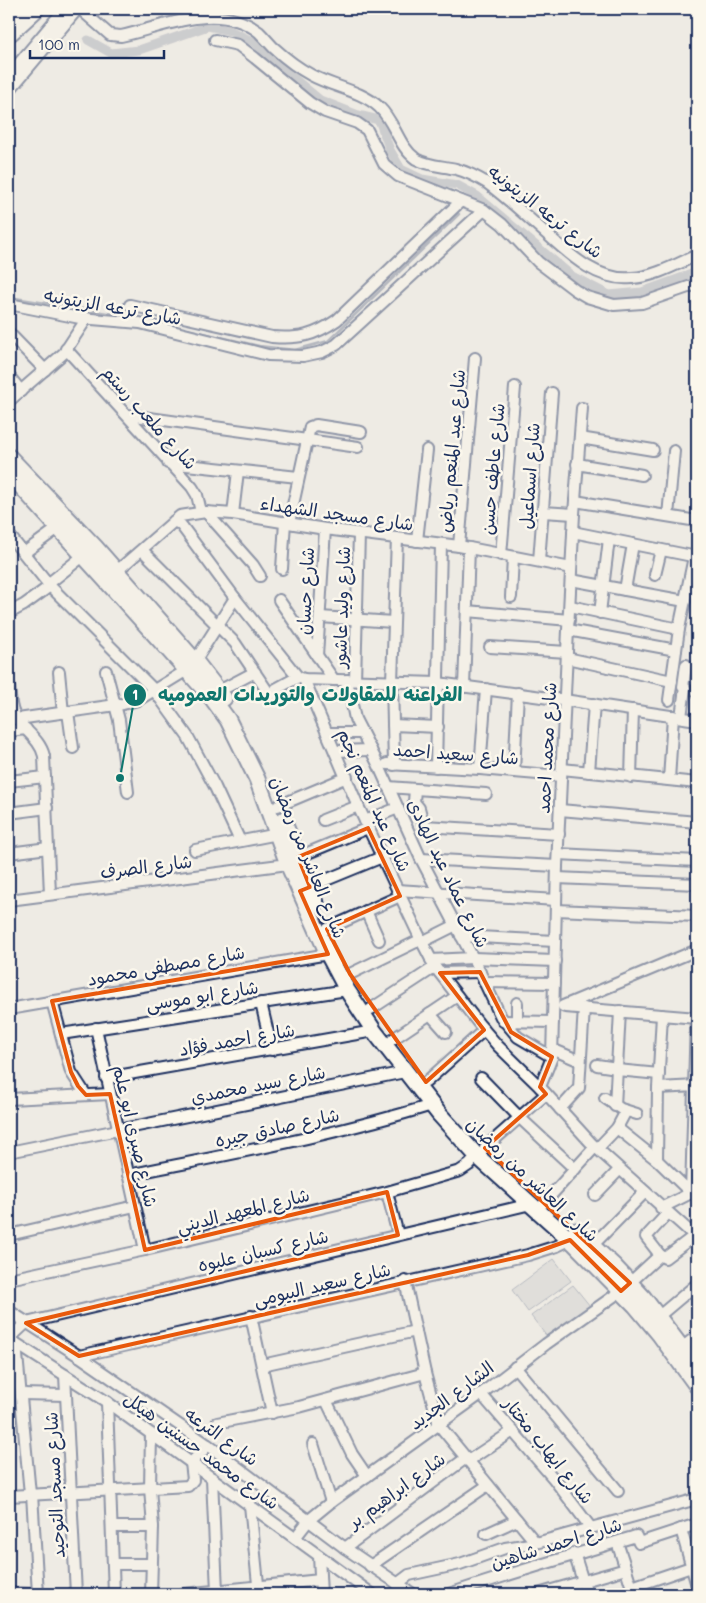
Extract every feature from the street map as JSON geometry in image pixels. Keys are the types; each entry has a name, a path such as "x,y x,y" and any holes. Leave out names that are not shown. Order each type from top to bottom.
{"highway":[{"path":"9,31 33,9"},
{"path":"9,83 70,9"}],"main road":[{"name":"شارع العاشر من رمضان","path":"9,457 191,666 219,691 253,747 278,806 293,861"},
{"name":"شارع العاشر من رمضان","path":"9,473 58,528 117,571 191,666 228,720 257,779 278,834 293,861 305,889 328,954 347,990 374,1031 432,1105 537,1203 592,1246 625,1287 697,1386"},
{"name":"شارع العاشر من رمضان","path":"305,889 350,974 371,1009 481,1152"},
{"name":"شارع العاشر من رمضان","path":"537,1203 570,1240 659,1316 697,1368"}],"street":[{"name":"شارع ترعه الزيتونيه","path":"80,9 110,35 121,36 195,16 228,18 244,22 258,32 291,63 310,75 332,85 354,91 379,108 389,119 408,153 418,160 458,169 487,183 572,256 600,274 616,278 648,275 697,255"},
{"path":"215,40 238,46 310,103 325,112 357,123 367,130 384,164 398,176 484,210 502,224 538,262 575,290 600,302 614,305 642,303 697,284"},
{"name":"شارع ترعه الزيتونيه","path":"130,305 272,337 306,336 323,330 337,320 461,201"},
{"name":"شارع ترعه الزيتونيه","path":"9,304 87,318 140,323 268,355 303,356 322,352 336,345 484,210"},
{"path":"9,401 66,349 87,318"},
{"path":"9,333 45,370"},
{"name":"شارع ملعب رستم","path":"66,349 128,416 168,463 192,487 204,512"},
{"name":"شارع عبد المنعم رياض","path":"464,687 466,611 464,547 475,358"},
{"path":"9,376 21,391"},
{"name":"شارع عاطف حسن","path":"501,555 515,386"},
{"name":"شارع اسماعيل","path":"539,561 552,393"},
{"name":"شارع محمد احمد","path":"481,1152 543,1090 552,1053 553,1022 559,1006 554,983 557,866 572,532 582,408"},
{"path":"128,416 358,447"},
{"path":"282,569 287,522 310,427 316,425 361,432"},
{"path":"580,438 653,450"},
{"path":"417,541 427,450"},
{"path":"668,516 674,451"},
{"path":"168,463 298,477"},
{"path":"577,464 642,475"},
{"path":"233,514 238,471"},
{"path":"575,501 697,521"},
{"path":"204,512 253,565 260,576"},
{"name":"شارع مسجد الشهداء","path":"117,571 174,521 185,514 204,512 233,514 359,534 464,547 571,568"},
{"path":"542,512 574,514"},
{"name":"شارع عبد المنعم نجم","path":"174,521 181,525 235,598 301,678 328,733 366,824 421,941 435,967 456,996 498,1046 543,1090 596,1148 696,1237"},
{"path":"9,551 22,551 58,528"},
{"name":"شارع حسان","path":"317,656 325,529"},
{"path":"572,532 696,557 679,629 668,700"},
{"name":"شارع وليد عاشور","path":"351,680 356,618 359,534"},
{"path":"9,535 49,585 154,690 188,737 215,787 240,841"},
{"path":"394,764 392,681 397,538"},
{"path":"600,613 609,539"},
{"path":"436,767 440,544"},
{"path":"624,590 633,544"},
{"path":"142,550 234,643 271,696 278,694 276,689 301,678 392,681 518,693 697,720"},
{"path":"656,575 661,550"},
{"path":"9,612 24,605 89,551"},
{"path":"511,597 513,557"},
{"path":"571,580 685,601"},
{"path":"18,719 116,706 138,700 191,666 235,598"},
{"path":"279,600 334,680"},
{"path":"570,606 679,629"},
{"path":"466,611 568,625 676,650"},
{"path":"320,617 393,622"},
{"path":"490,647 567,655 672,680"},
{"path":"674,662 697,667"},
{"path":"669,780 677,716 685,688 683,687 686,665"},
{"path":"106,671 119,720 128,792"},
{"path":"59,672 73,748"},
{"path":"219,691 255,672"},
{"name":"شارع عماد عبد الهادى","path":"351,680 355,719 378,764 421,859 473,958 503,1021 518,1037 552,1053 580,1061"},
{"path":"480,769 486,689"},
{"path":"9,693 12,710 40,745 43,752 50,894"},
{"path":"514,772 518,693"},
{"path":"589,772 594,704"},
{"path":"631,776 633,710"},
{"path":"393,724 438,727"},
{"path":"9,731 26,729"},
{"path":"328,733 362,732"},
{"path":"335,751 371,750"},
{"name":"شارع سعيد احمد","path":"378,764 514,772 589,772 697,783"},
{"path":"9,781 45,777"},
{"path":"278,806 347,777"},
{"path":"388,787 486,794"},
{"path":"415,789 414,802 419,808 423,825 426,826 559,834"},
{"path":"322,820 358,806"},
{"path":"9,813 46,808"},
{"name":"شارع الصرف","path":"9,900 293,861 398,808"},
{"path":"560,810 697,822"},
{"path":"195,850 278,834"},
{"path":"9,853 48,848"},
{"path":"558,854 697,861"},
{"path":"305,889 382,857"},
{"path":"421,859 557,866"},
{"path":"557,878 697,884"},
{"path":"327,929 399,893 438,892 556,905 697,916"},
{"path":"366,911 378,940"},
{"path":"350,974 456,925"},
{"path":"461,936 555,941"},
{"path":"559,1006 697,950"},
{"name":"شارع مصطفى محمود","path":"9,1009 328,954"},
{"path":"371,1009 435,967 473,958 555,961"},
{"path":"435,967 482,977 554,983"},
{"name":"شارع ابو موسى","path":"61,1034 347,990"},
{"path":"393,1039 456,996"},
{"path":"52,1001 71,1072 86,1096"},
{"path":"261,1003 272,1050"},
{"path":"517,1003 517,1021"},
{"path":"559,1006 696,1018 694,1192"},
{"path":"560,1109 578,1090 584,1008"},
{"path":"615,1106 620,1011"},
{"path":"430,1014 446,1032"},
{"path":"657,1160 662,1015"},
{"path":"503,1021 553,1022"},
{"name":"شارع صبرى ابو علم","path":"96,1028 145,1250"},
{"path":"426,1082 484,1030"},
{"name":"شارع احمد فؤاد","path":"106,1078 374,1031"},
{"path":"597,1065 659,1074"},
{"name":"شارع سيد محمدي","path":"9,1152 405,1072"},
{"path":"481,1078 518,1117 575,1169"},
{"path":"658,1088 696,1086"},
{"path":"9,1099 110,1094"},
{"path":"604,1098 615,1106 637,1114"},
{"name":"شارع صادق جيره","path":"128,1175 309,1138 432,1105"},
{"path":"537,1203 617,1128 626,1111"},
{"path":"617,1128 694,1192"},
{"name":"شارع المعهد الديني","path":"9,1280 145,1250 387,1192 460,1171 481,1152"},
{"path":"594,1195 619,1170"},
{"path":"387,1192 398,1235"},
{"path":"592,1246 645,1192"},
{"path":"694,1192 665,1210 646,1237 660,1255 665,1258 696,1237"},
{"name":"شارع كسبان عليوه","path":"12,1341 26,1323 537,1203"},
{"path":"9,1235 135,1206"},
{"name":"شارع سعيد البيومى","path":"79,1356 528,1255 570,1240"},
{"name":"الشارع الجديد","path":"295,1538 309,1520 331,1502 439,1425 625,1287 660,1255"},
{"path":"406,1281 425,1373 439,1425 536,1543"},
{"path":"659,1316 697,1284"},
{"name":"شارع الترعه","path":"9,1312 79,1356 208,1445 397,1588 412,1594"},
{"path":"251,1316 272,1413"},
{"path":"262,1365 416,1331"},
{"path":"682,1348 697,1336"},
{"path":"9,1593 36,1594 31,1494 21,1394 12,1341"},
{"name":"شارع محمد حسنين هيكل","path":"12,1341 107,1402 372,1594"},
{"path":"515,1367 618,1491"},
{"path":"217,1423 272,1413 425,1373"},
{"name":"شارع مسجد التوحيد","path":"65,1375 76,1594"},
{"path":"21,1394 66,1395"},
{"name":"شارع ايهاب مختار","path":"481,1394 554,1479 591,1528"},
{"path":"326,1400 352,1454 368,1476"},
{"path":"107,1402 114,1594"},
{"name":"شارع ابراهيم بر","path":"345,1548 467,1460 513,1431"},
{"path":"151,1434 152,1594"},
{"path":"314,1444 331,1502"},
{"path":"9,1496 190,1485 193,1480 191,1463 208,1445"},
{"path":"212,1478 217,1591"},
{"path":"370,1566 488,1485"},
{"path":"397,1588 408,1576 460,1564 511,1547 536,1543 697,1499"},
{"path":"250,1505 259,1590"},
{"path":"486,1534 517,1520"},
{"name":"شارع احمد شاهين","path":"449,1594 636,1536 638,1543 697,1524"},
{"path":"112,1527 153,1527"},
{"path":"681,1529 694,1566 697,1586"},
{"path":"617,1542 633,1590 694,1566"},
{"path":"574,1554 587,1594"},
{"path":"319,1556 321,1594"},
{"path":"113,1564 151,1564"},
{"path":"538,1594 626,1569"},
{"path":"184,1594 259,1590 320,1580"}],"highlighted area":[{"path":"368,828 400,896 327,929 350,974 426,1082 484,1030 440,973 480,972 511,1032 552,1057 540,1087 546,1094 485,1148 630,1283 621,1291 570,1240 528,1255 79,1356 26,1323 398,1235 387,1192 145,1250 110,1094 86,1095 78,1086 71,1072 52,1001 328,954 300,891 310,887 298,857"}],"shaded area":[{"path":"554,1259 571,1281 528,1312 512,1290"},
{"path":"573,1285 590,1306 548,1338 531,1316"}],"waterway":[{"path":"88,40 111,53 139,50 208,26 231,31 254,42 320,100 358,115 379,120 390,150 401,169 422,179 457,185 477,196 572,276 609,295 642,292 697,272"},
{"path":"156,322 259,346 295,350 328,341 459,214"},
{"path":"9,297 138,318"}],"place":[{"name":"الفراعنه للمقاولات والتوريدات العموميه","path":"120,778"}]}
